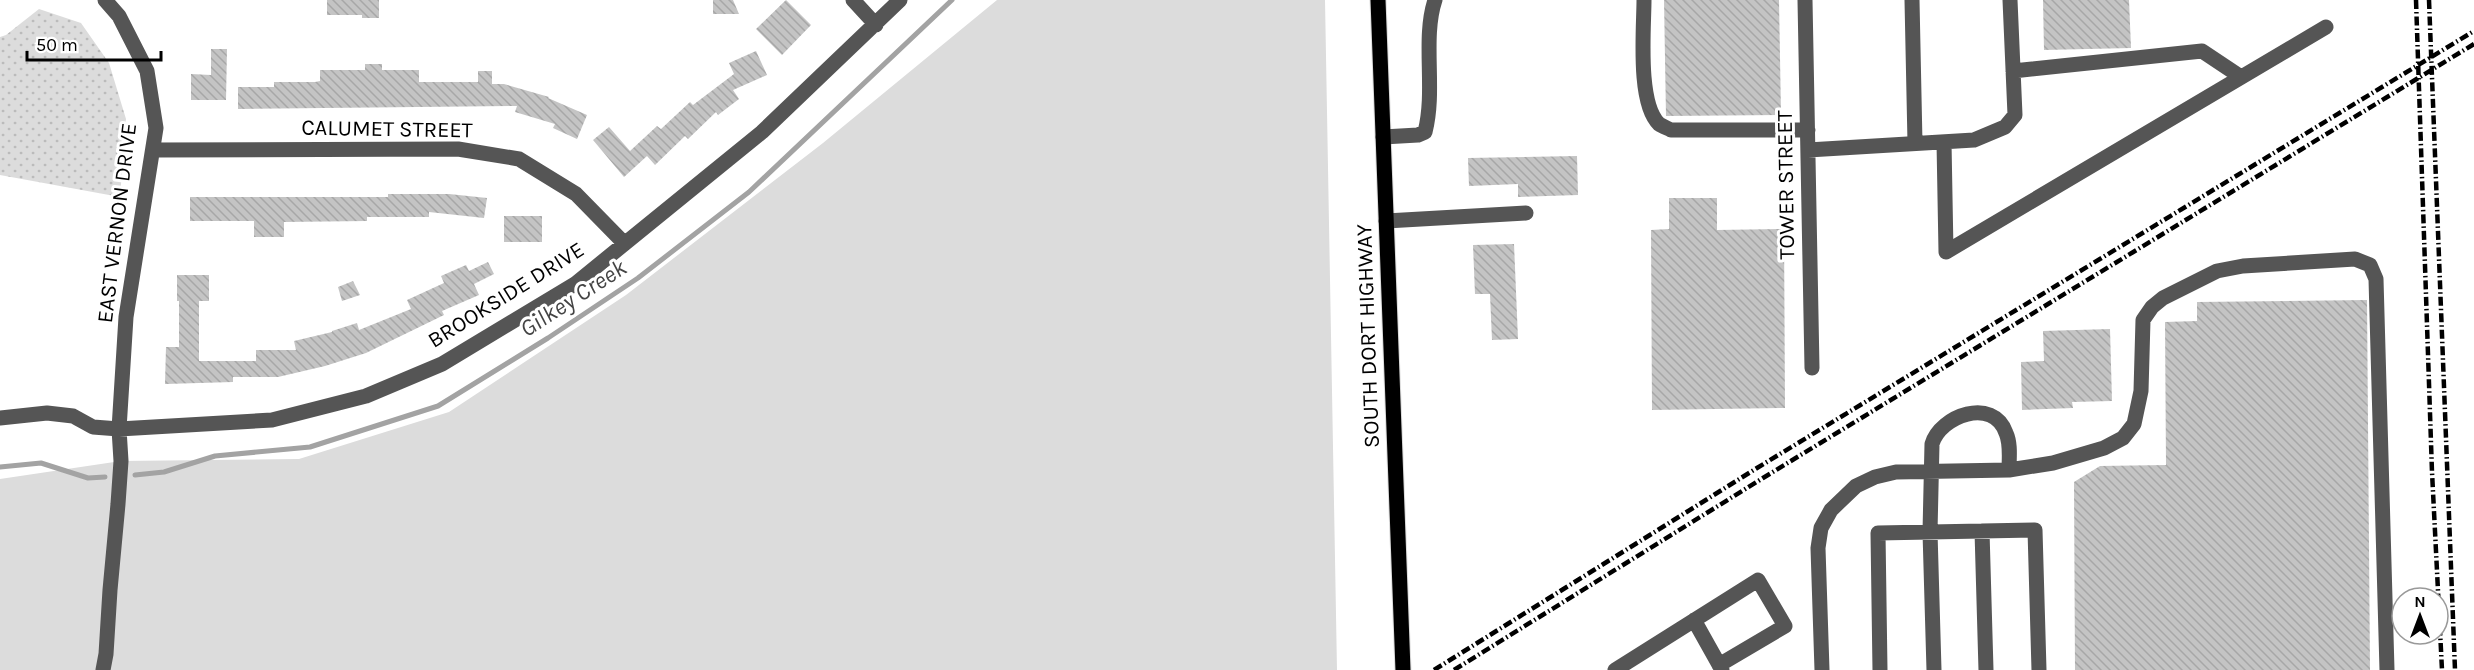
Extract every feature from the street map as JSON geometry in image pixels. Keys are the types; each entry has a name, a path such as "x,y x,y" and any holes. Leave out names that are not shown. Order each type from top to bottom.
{"main road":[{"name":"SOUTH DORT HIGHWAY","path":"1378,0 1402,670"}],"street":[{"name":"EAST VERNON DRIVE","path":"103,670 121,461 119,429 126,317 156,128 147,71 119,16 105,0"},
{"path":"853,0 876,25"},
{"name":"BROOKSIDE DRIVE","path":"0,418 48,413 73,416 93,427 119,429 273,420 366,396 442,364 575,284 762,132 900,0"},
{"path":"1383,137 1418,135 1425,132 1430,105 1431,18 1435,0"},
{"path":"1644,0 1643,81 1649,104 1658,123 1671,130 1808,130"},
{"name":"TOWER STREET","path":"1805,0 1812,368"},
{"path":"1912,0 1915,143"},
{"path":"1808,150 1974,140 2005,127 2014,115 2010,0"},
{"path":"1944,142 1946,252 2326,27"},
{"path":"2013,71 2202,51 2241,76"},
{"name":"CALUMET STREET","path":"154,150 458,149 519,159 576,194 624,243"},
{"path":"1386,221 1526,213"},
{"path":"1822,670 1818,549 1821,528 1830,510 1856,486 1875,477 1896,472 2009,470 2079,457 2104,448 2123,438 2134,424 2139,408 2143,320 2152,307 2169,294 2217,271 2243,266 2355,259 2370,265 2376,279 2387,670"},
{"path":"1934,670 1930,532 1932,444 1935,434 1942,426 1969,413 1981,412 1992,415 2006,432 2009,470"},
{"path":"1880,670 1878,533 2035,530 2039,670"},
{"path":"1982,531 1986,670"},
{"path":"1615,670 1694,620 1758,580 1785,626 1721,667 1694,620"}],"shaded area":[{"path":"997,0 1325,0 1337,670 0,670 0,479 121,461 299,459 449,412 626,295 823,143"},
{"path":"39,9 81,23 109,63 126,119 120,197 0,175 0,37 6,35"}],"building":[{"path":"327,0 379,0 379,18 362,18 362,15 327,15"},
{"path":"713,0 733,0 739,14 713,14"},
{"path":"786,0 811,25 782,55 756,29"},
{"path":"1664,0 1779,0 1781,115 1666,116"},
{"path":"2043,0 2129,0 2131,48 2044,50"},
{"path":"211,49 227,49 226,100 191,100 191,74 211,75"},
{"path":"756,51 767,75 733,90 739,99 718,115 716,112 688,139 685,136 655,165 647,156 624,177 593,140 609,127 630,151 657,126 661,129 690,102 693,105 734,74 729,63"},
{"path":"365,64 382,64 382,70 419,70 419,82 478,82 478,71 492,71 492,84 504,84 549,97 587,115 577,139 553,128 555,124 515,112 517,106 238,109 238,87 274,87 274,82 315,82 320,81 320,70 365,70"},
{"path":"1577,156 1578,195 1518,197 1518,184 1469,186 1468,158"},
{"path":"388,194 449,194 487,198 484,218 429,212 429,217 367,217 367,221 284,222 284,237 254,237 254,221 190,221 190,197 388,197"},
{"path":"1669,198 1717,198 1717,230 1784,229 1785,408 1652,410 1651,230 1669,229"},
{"path":"504,216 542,216 542,242 504,242"},
{"path":"1514,244 1518,339 1492,340 1490,294 1475,294 1473,245"},
{"path":"488,262 494,274 474,284 479,295 442,311 444,315 366,353 278,377 233,377 233,382 165,384 166,347 179,347 177,275 209,275 209,301 199,301 199,361 256,361 256,350 296,350 294,341 357,323 359,330 411,309 407,300 444,283 441,276 466,265 469,271"},
{"path":"353,281 360,295 342,301 338,287"},
{"path":"2367,300 2370,670 2075,670 2074,482 2100,466 2166,465 2165,322 2197,321 2197,302"},
{"path":"2110,329 2112,401 2072,402 2073,408 2022,410 2021,362 2044,361 2043,331"}],"waterway":[{"name":"Gilkey Creek","path":"135,475 164,472 215,456 310,447 438,406 548,338 638,278 749,192 952,0"},
{"name":"Gilkey Creek","path":"0,467 41,463 88,478 105,477"}],"railway":[{"path":"2416,0 2432,472 2442,670"},
{"path":"2429,0 2455,670"},
{"path":"1434,670 1757,468 2474,31"},
{"path":"1454,670 1763,478 2474,44"}]}
